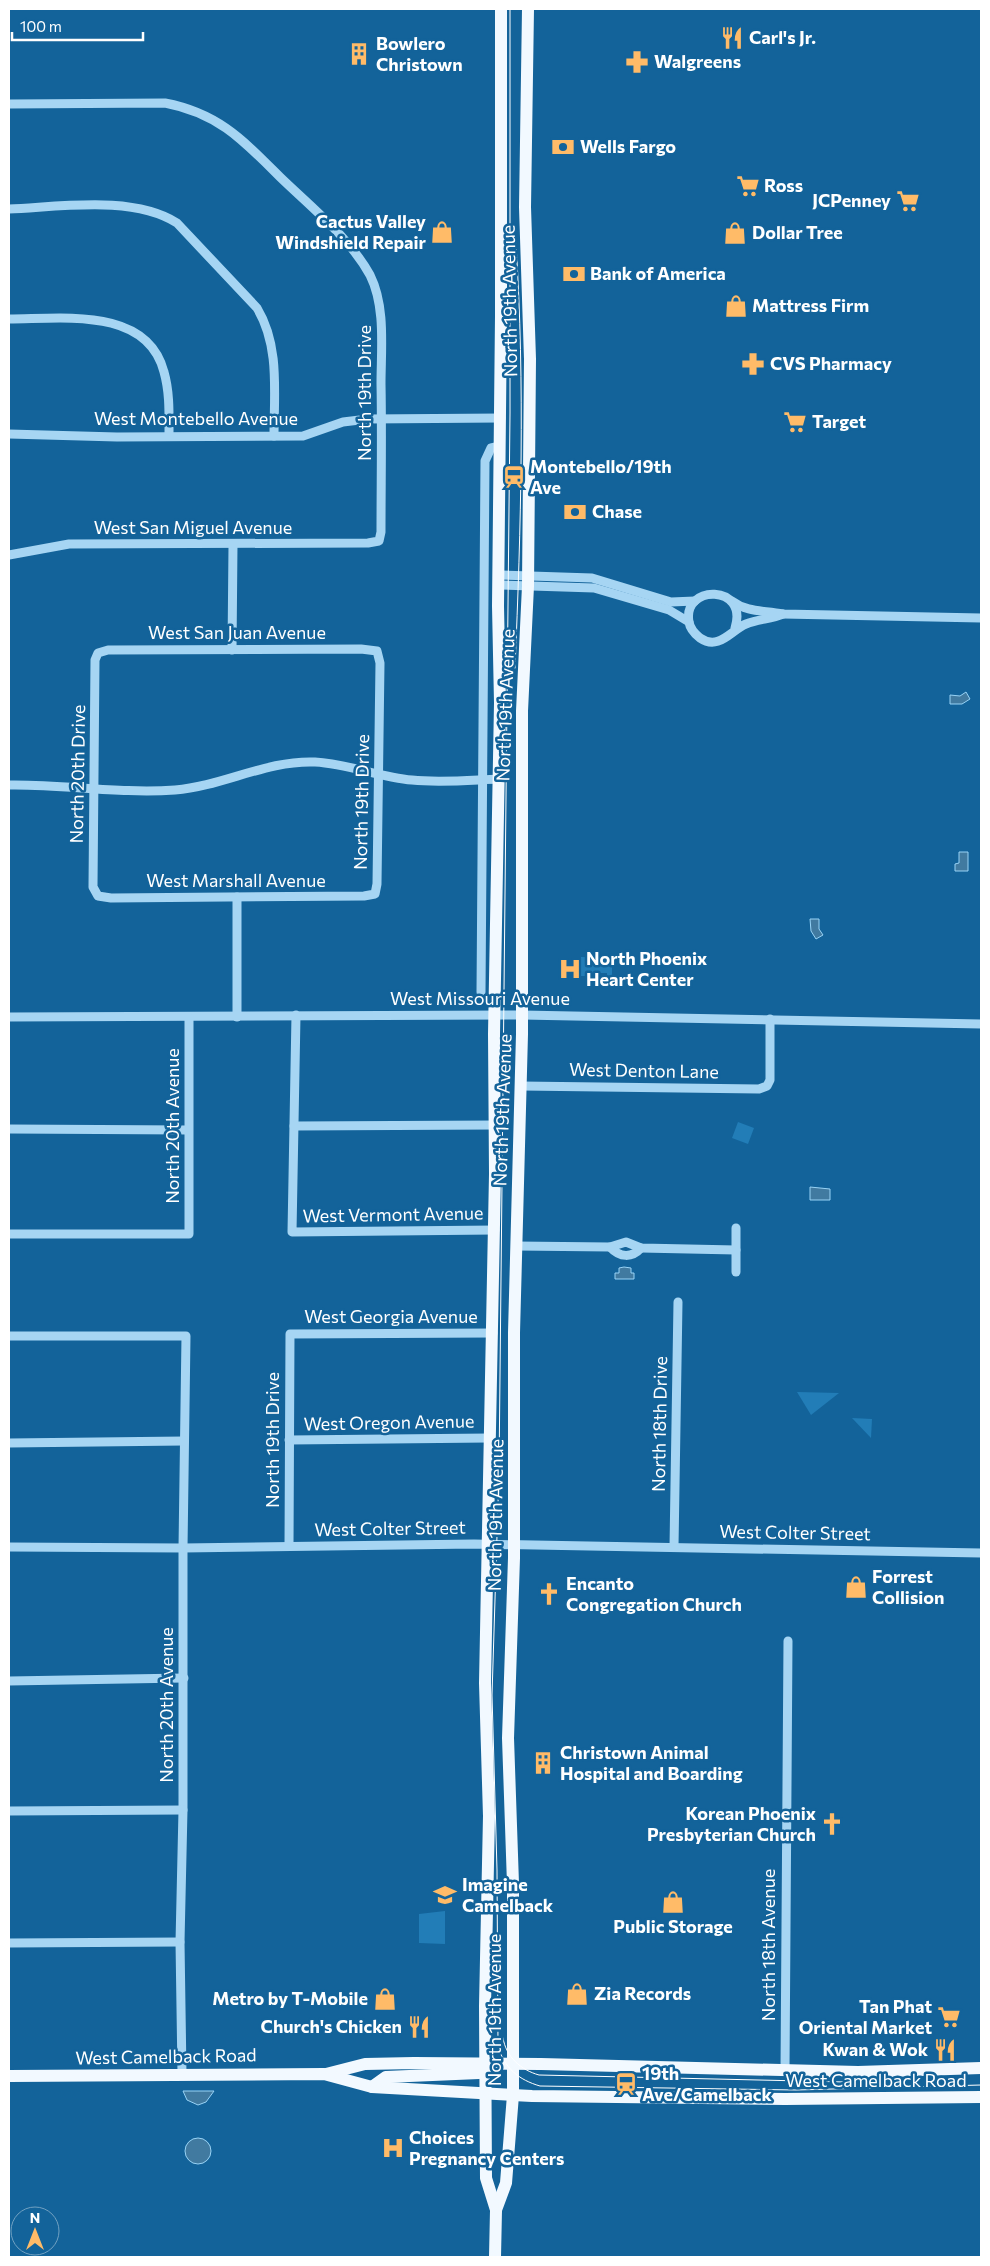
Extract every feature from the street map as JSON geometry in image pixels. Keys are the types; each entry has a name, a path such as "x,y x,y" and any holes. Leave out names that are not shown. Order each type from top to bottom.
{"main road":[{"name":"North 19th Avenue","path":"495,2257 496,2210 486,2178 488,2094 485,2067 489,1816 485,1690 486,1545 493,1333 496,1125 494,1015 499,779 501,9"},
{"name":"North 19th Avenue","path":"496,2210 506,2184 513,2095 506,2063 512,2046 513,1884 508,1738 514,1545 516,1246 522,1015 521,774 528,581 530,359 526,207 528,9"},
{"name":"West Camelback Road","path":"9,2076 324,2074 365,2064 470,2063 485,2067 506,2063 858,2072 981,2068"},
{"path":"372,2087 386,2077 485,2067"},
{"name":"West Camelback Road","path":"324,2074 372,2087 513,2095 695,2099 981,2098"}],"street":[{"name":"North 19th Drive","path":"9,104 165,103 185,107 205,115 236,134 354,251 371,278 380,317 381,532 379,541"},
{"path":"9,209 122,206 142,208 163,214 177,223 257,308 266,322 273,353 274,436"},
{"path":"9,319 108,321 127,327 142,338 157,353 164,371 168,395 170,436"},
{"name":"West Montebello Avenue","path":"9,434 303,436 343,422 381,419 500,418"},
{"name":"North 19th Avenue","path":"481,992 485,461 491,448 500,446"},
{"name":"West San Miguel Avenue","path":"9,555 69,544 368,543 379,541"},
{"path":"232,650 233,544"},
{"path":"528,581 592,578 671,602 695,602"},
{"path":"499,580 594,588 669,610 689,622"},
{"path":"783,614 770,620 752,622 735,628 725,639 718,641 704,640 695,634 689,622 689,614 695,602 701,596 714,593 720,594 745,610 767,610 783,614 981,618"},
{"path":"732,601 738,614 735,628"},
{"name":"West San Juan Avenue","path":"98,653 108,650 377,651"},
{"name":"North 19th Drive","path":"375,894 378,884 380,663 377,651"},
{"name":"North 20th Drive","path":"98,653 95,660 93,790 93,887 98,896"},
{"path":"9,785 54,785 93,790 176,790 207,785 267,767 296,763 341,765 412,780 499,779"},
{"name":"West Marshall Avenue","path":"98,896 111,898 237,898 364,896 375,894"},
{"path":"237,898 237,1017"},
{"path":"296,1015 294,1126 496,1125"},
{"name":"West Missouri Avenue","path":"9,1017 189,1018 296,1015 522,1015 981,1024"},
{"name":"North 20th Avenue","path":"9,1234 189,1234 189,1018"},
{"name":"West Denton Lane","path":"521,1086 759,1089 767,1086 770,1080 770,1019"},
{"name":"West Vermont Avenue","path":"294,1126 292,1232 495,1230"},
{"path":"9,1130 188,1130"},
{"path":"736,1228 736,1272"},
{"path":"516,1246 610,1247 626,1242 641,1248 736,1250"},
{"path":"610,1247 615,1252 627,1256 636,1253 641,1248"},
{"name":"North 18th Drive","path":"674,1547 678,1302"},
{"name":"West Georgia Avenue","path":"290,1334 493,1333"},
{"name":"North 19th Drive","path":"289,1546 290,1334"},
{"name":"North 20th Avenue","path":"9,1336 186,1336 183,1548 184,1810 180,1942 182,2074"},
{"name":"West Oregon Avenue","path":"289,1440 489,1438"},
{"path":"9,1443 184,1441"},
{"name":"West Colter Street","path":"9,1547 183,1548 514,1545 981,1553"},
{"name":"North 18th Avenue","path":"785,2070 788,1641"},
{"path":"9,1680 184,1678"},
{"path":"9,1811 184,1810"},
{"path":"9,1943 180,1942"}],"shaded area":[{"path":"966,692 970,699 962,704 950,704 950,695 960,696"},
{"path":"959,852 968,852 968,871 955,871 955,864 959,863"},
{"path":"810,919 819,919 819,929 823,935 816,939 811,931"},
{"path":"581,957 612,958 612,976 607,976 607,973 600,973 599,976 581,976"},
{"path":"738,1122 754,1128 748,1144 732,1138"},
{"path":"810,1187 830,1189 830,1200 810,1200"},
{"path":"619,1268 631,1268 631,1273 634,1273 634,1279 615,1279 615,1273 619,1273"},
{"path":"797,1392 839,1393 811,1415"},
{"path":"852,1418 872,1419 871,1438"},
{"path":"445,1911 445,1944 419,1943 419,1914"},
{"path":"183,2091 214,2091 206,2102 198,2105 187,2100"},
{"path":"198,2138 207,2142 211,2151 207,2160 198,2164 189,2160 185,2151 189,2142"}],"tram line":[{"path":"510,9 510,413 499,1472 492,1695 497,1870 498,2046 504,2061 513,2072 519,2077 540,2086 796,2090 981,2085"},
{"path":"515,668 521,456 519,297 516,244"},
{"path":"503,2038 507,2051 515,2062 526,2070 539,2075 846,2082"}],"place":[{"name":"Carl's Jr.","path":"732,38"},
{"name":"Bowlero Christown","path":"359,54"},
{"name":"Walgreens","path":"637,62"},
{"name":"Wells Fargo","path":"563,147"},
{"name":"Ross","path":"748,186"},
{"name":"JCPenney","path":"908,201"},
{"name":"Cactus Valley Windshield Repair","path":"442,232"},
{"name":"Dollar Tree","path":"735,233"},
{"name":"Bank of America","path":"574,274"},
{"name":"Mattress Firm","path":"736,306"},
{"name":"CVS Pharmacy","path":"753,364"},
{"name":"Target","path":"795,422"},
{"name":"Montebello/19th Ave","path":"514,477"},
{"name":"Chase","path":"575,512"},
{"name":"North Phoenix Heart Center","path":"570,969"},
{"name":"Forrest Collision","path":"856,1587"},
{"name":"Encanto Congregation Church","path":"549,1594"},
{"name":"Christown Animal Hospital and Boarding","path":"543,1763"},
{"name":"Korean Phoenix Presbyterian Church","path":"832,1824"},
{"name":"Imagine Camelback","path":"445,1895"},
{"name":"Public Storage","path":"673,1902"},
{"name":"Zia Records","path":"577,1994"},
{"name":"Metro by T-Mobile","path":"385,1999"},
{"name":"Tan Phat Oriental Market","path":"949,2017"},
{"name":"Church's Chicken","path":"419,2027"},
{"name":"Kwan & Wok","path":"945,2050"},
{"name":"19th Ave/Camelback","path":"626,2084"},
{"name":"Choices Pregnancy Centers","path":"393,2148"}]}
